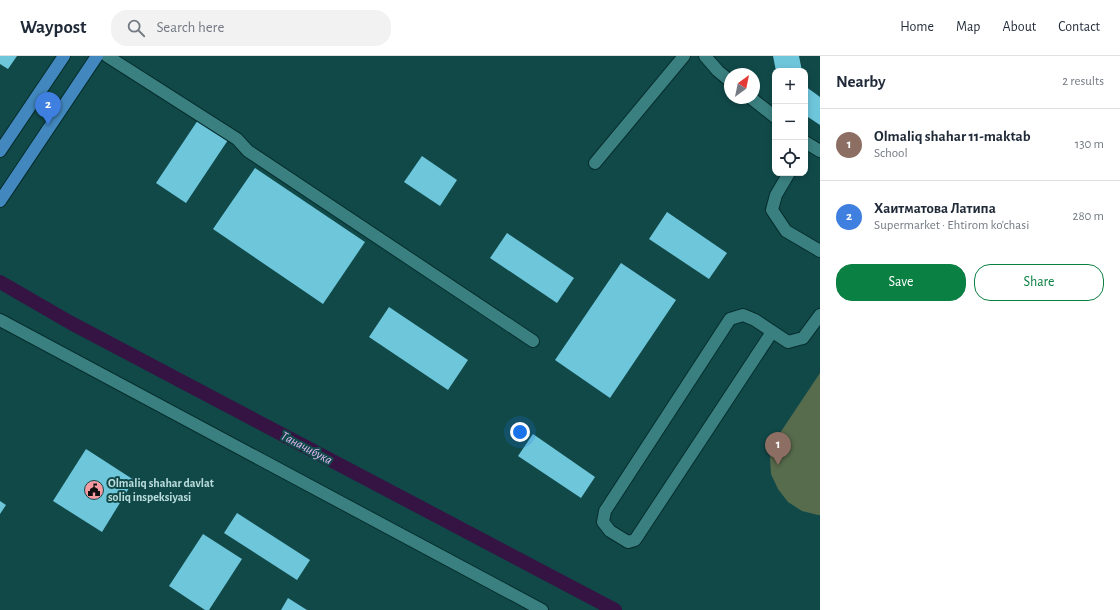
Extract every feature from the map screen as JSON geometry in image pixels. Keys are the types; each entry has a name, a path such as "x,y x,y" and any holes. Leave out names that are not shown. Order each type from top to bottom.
{"main road":[{"path":"0,150 64,56"},
{"path":"0,201 97,56"}],"street":[{"path":"107,56 237,139 248,151 533,341"},
{"path":"595,163 684,56"},
{"path":"705,56 724,76"},
{"path":"759,104 772,115"},
{"path":"808,145 820,151"},
{"path":"787,176 776,195 772,210 786,231 820,251"},
{"path":"772,332 635,540 628,542 610,531 603,522 605,511 730,319 743,315 755,320 788,342 803,338 820,315"},
{"path":"0,320 542,610"}],"green space":[{"path":"820,373 820,515 818,515 802,511 788,502 778,489 771,474 770,458 774,442"}],"building":[{"path":"0,56 17,56 8,69 0,64"},
{"path":"773,56 799,56 801,68 775,68"},
{"path":"808,88 820,97 820,125 808,117"},
{"path":"200,117 230,137 186,203 156,183"},
{"path":"422,156 457,180 440,206 404,182"},
{"path":"255,168 365,242 323,304 213,229"},
{"path":"667,212 727,253 709,279 649,239"},
{"path":"507,233 574,278 557,303 490,258"},
{"path":"621,263 676,300 610,398 555,360"},
{"path":"389,307 468,360 448,390 369,337"},
{"path":"533,434 595,477 581,498 518,456"},
{"name":"Olmaliq shahar davlat soliq inspeksiyasi","path":"86,449 134,480 102,532 53,501"},
{"path":"0,501 6,505 0,514"},
{"path":"237,513 310,560 297,580 224,533"},
{"path":"203,534 242,559 209,610 205,610 169,586"},
{"path":"288,598 307,610 281,610"}],"waterway":[{"name":"Таначибука","path":"0,282 71,323 615,610"}],"place":[{"name":"Хаитматова Латипа","path":"48,125"},
{"name":"Olmaliq shahar 11-maktab","path":"778,465"},
{"name":"Olmaliq shahar davlat soliq inspeksiyasi","path":"94,490"}]}
